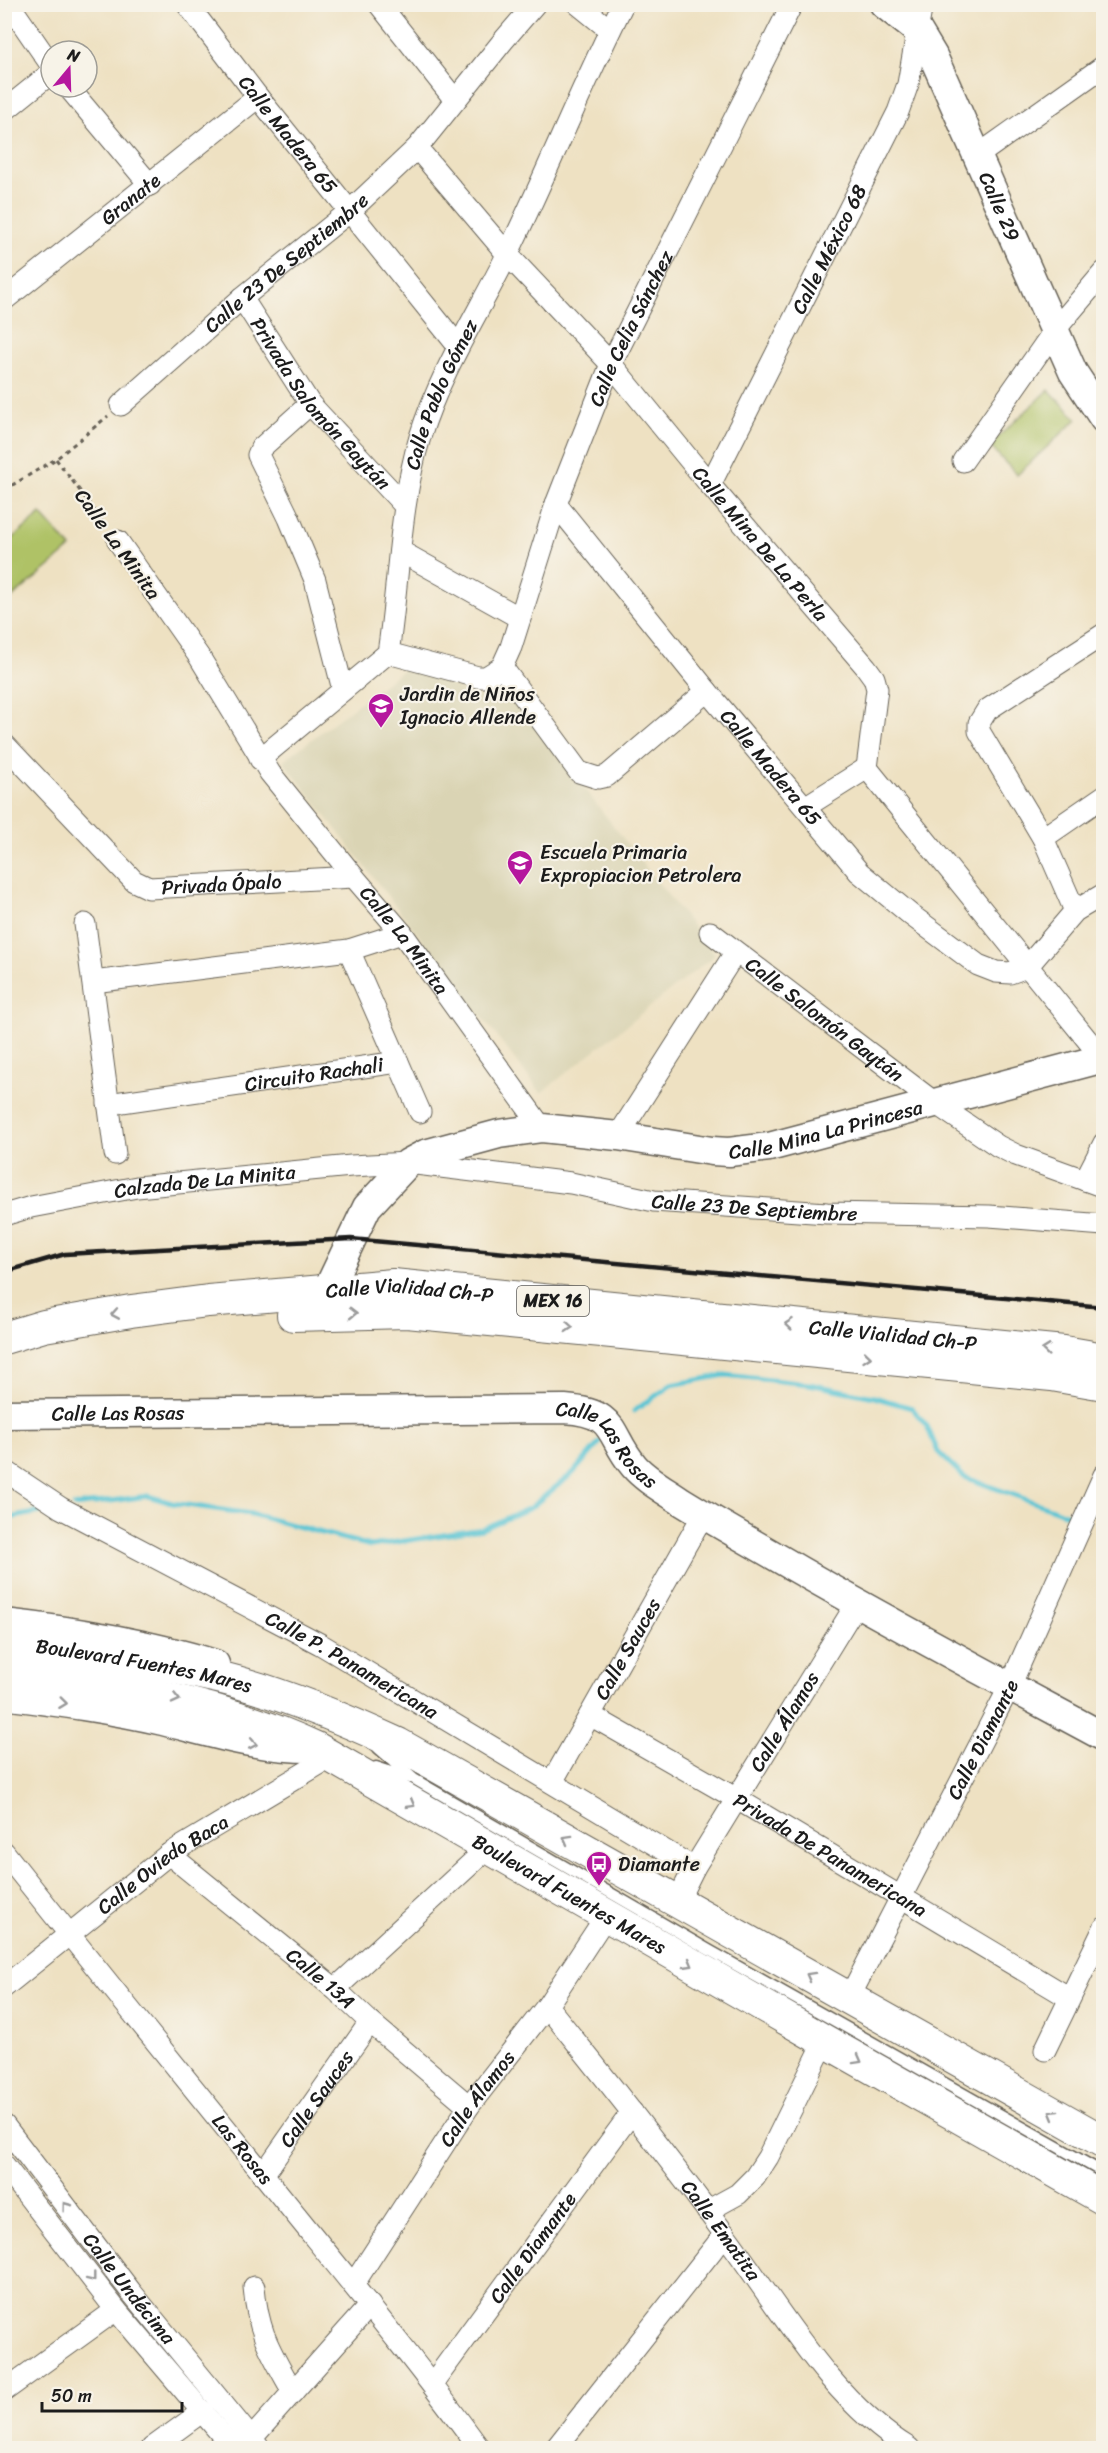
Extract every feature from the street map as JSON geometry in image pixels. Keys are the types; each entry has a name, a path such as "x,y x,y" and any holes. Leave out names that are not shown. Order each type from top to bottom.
{"main road":[{"name":"Calle Vialidad Ch-P","path":"4,1357 28,1350 155,1328 264,1316 393,1285 1064,1352 1104,1359"},
{"name":"Calle Vialidad Ch-P","path":"4,1338 44,1326 208,1301 324,1303 1052,1375 1104,1384"},
{"name":"Boulevard Fuentes Mares","path":"4,1641 112,1655 223,1679 346,1720 398,1744 1104,2142"},
{"name":"Boulevard Fuentes Mares","path":"4,1671 119,1687 182,1700 245,1719 323,1753 1104,2199"}],"street":[{"path":"9,4 39,48"},
{"name":"Calle Madera 65","path":"187,4 258,97 458,346"},
{"path":"379,4 455,100"},
{"name":"Calle 23 De Septiembre","path":"121,405 242,298 350,211 417,148 536,4"},
{"path":"578,4 610,30"},
{"name":"Calle Pablo Gómez","path":"388,653 404,505 428,412 458,346 507,254 623,4"},
{"name":"Calle Celia Sánchez","path":"502,666 520,618 556,504 611,364 792,4"},
{"name":"Calle 29","path":"884,4 920,18 933,56 1025,260 1054,332 1073,372 1104,419"},
{"name":"Calle México 68","path":"710,485 898,112 908,84 920,18"},
{"path":"977,156 1104,66"},
{"path":"4,111 39,83"},
{"name":"Granate","path":"4,300 258,97"},
{"path":"78,99 150,185"},
{"name":"Calle Mina De La Perla","path":"417,148 507,254 611,364 874,678 877,689 867,768"},
{"path":"963,461 1054,332 1104,272"},
{"name":"Privada Salomón Gaytán","path":"242,298 310,404 404,505"},
{"path":"310,404 261,448 258,455 289,518 315,580 343,690"},
{"name":"Calle Madera 65","path":"556,504 707,691 860,872 911,915 978,965 996,972 1011,974 1027,967"},
{"name":"Calle La Minita","path":"118,541 200,658 260,759 402,933 542,1128"},
{"path":"400,551 520,618"},
{"path":"1075,910 1043,838 979,731 979,723 987,710 1104,634"},
{"path":"260,759 388,653 478,677 486,677 502,666 579,772 598,778 607,776 707,691"},
{"name":"Privada Ópalo","path":"4,744 134,881 149,888 354,877"},
{"path":"805,807 867,768 1103,1058"},
{"path":"1043,838 1104,796"},
{"path":"1027,967 1075,910 1104,894"},
{"path":"85,924 115,1154"},
{"name":"Calle Salomón Gaytán","path":"710,932 935,1103 1007,1151 1094,1184"},
{"path":"93,982 349,950 402,933"},
{"name":"Circuito Rachali","path":"108,1104 398,1062 349,950"},
{"name":"Calle Salomón Gaytán","path":"618,1136 735,952"},
{"name":"Calle Mina La Princesa","path":"542,1128 618,1136 712,1151 770,1147 1103,1058"},
{"path":"398,1062 420,1112"},
{"name":"Calzada De La Minita","path":"4,1215 31,1207 137,1187 351,1166 408,1163 438,1150 499,1134 542,1128"},
{"path":"1094,1184 1104,1143"},
{"name":"Calle 23 De Septiembre","path":"408,1163 571,1183 654,1201 827,1213 989,1216 1104,1225"},
{"name":"Calzada De La Minita","path":"324,1303 367,1207 408,1163"},
{"name":"Calle Las Rosas","path":"4,1414 573,1410 605,1421 611,1426 635,1467 655,1484 703,1515 857,1603 1104,1737"},
{"name":"Calle P. Panamericana","path":"4,1470 61,1508 320,1644 694,1868"},
{"name":"Calle Diamante","path":"849,1998 1010,1686 1104,1475"},
{"name":"Calle Sauces","path":"552,1782 703,1515"},
{"name":"Calle Álamos","path":"677,1902 694,1868 857,1603"},
{"path":"4,1623 178,1652 346,1706 379,1725 398,1744"},
{"path":"4,1695 86,1706 163,1721 257,1745 323,1753"},
{"name":"Privada De Panamericana","path":"590,1715 737,1799 1068,1997"},
{"name":"Calle Oviedo Baca","path":"4,1987 169,1854 323,1753"},
{"path":"335,1989 488,1848"},
{"name":"Las Rosas","path":"4,1852 433,2384 479,2448"},
{"name":"Calle 13A","path":"169,1854 335,1989 370,2022 469,2106"},
{"name":"Calle Álamos","path":"353,2285 469,2106 547,2006 606,1916"},
{"path":"1045,2050 1068,1997 1104,1928"},
{"name":"Calle Ematita","path":"547,2006 632,2112 839,2388 863,2415 900,2446"},
{"name":"Calle Sauces","path":"263,2175 370,2022"},
{"path":"707,2211 738,2194 755,2177 768,2157 825,2041"},
{"name":"Calle Diamante","path":"433,2384 632,2112"},
{"name":"Calle Undécima","path":"4,2125 246,2446"},
{"path":"4,2165 116,2310 203,2411 246,2446 370,2305"},
{"path":"556,2448 725,2234"},
{"path":"254,2287 256,2314 264,2341 293,2392"},
{"path":"4,2391 116,2310"},
{"path":"152,2448 203,2411"}],"lane":[{"path":"346,1720 414,1779 709,1950 1104,2173"},
{"path":"323,1753 414,1779"}],"path":[{"path":"4,490 56,459 121,405"},
{"name":"Calle La Minita","path":"56,459 118,541"}],"shaded area":[{"name":"Escuela Primaria Expropiacion Petrolera","path":"408,666 477,697 501,683 715,955 541,1093 283,761"}],"green space":[{"path":"1049,390 1077,419 1017,475 989,445"},
{"path":"41,514 71,548 7,602 4,599 5,545"}],"waterway":[{"path":"634,1411 671,1385 725,1375 809,1384 874,1397 912,1408 927,1426 938,1452 964,1477 1072,1516"},
{"path":"74,1506 148,1496 172,1503 251,1514 371,1546 482,1529 530,1508 573,1473 600,1442"},
{"path":"4,1519 50,1510"}],"railway":[{"path":"4,1272 65,1254 351,1239 1104,1307"}],"place":[{"name":"Jardin de Niños Ignacio Allende","path":"381,729"},
{"name":"Escuela Primaria Expropiacion Petrolera","path":"520,886"},
{"name":"Diamante","path":"599,1887"}]}
